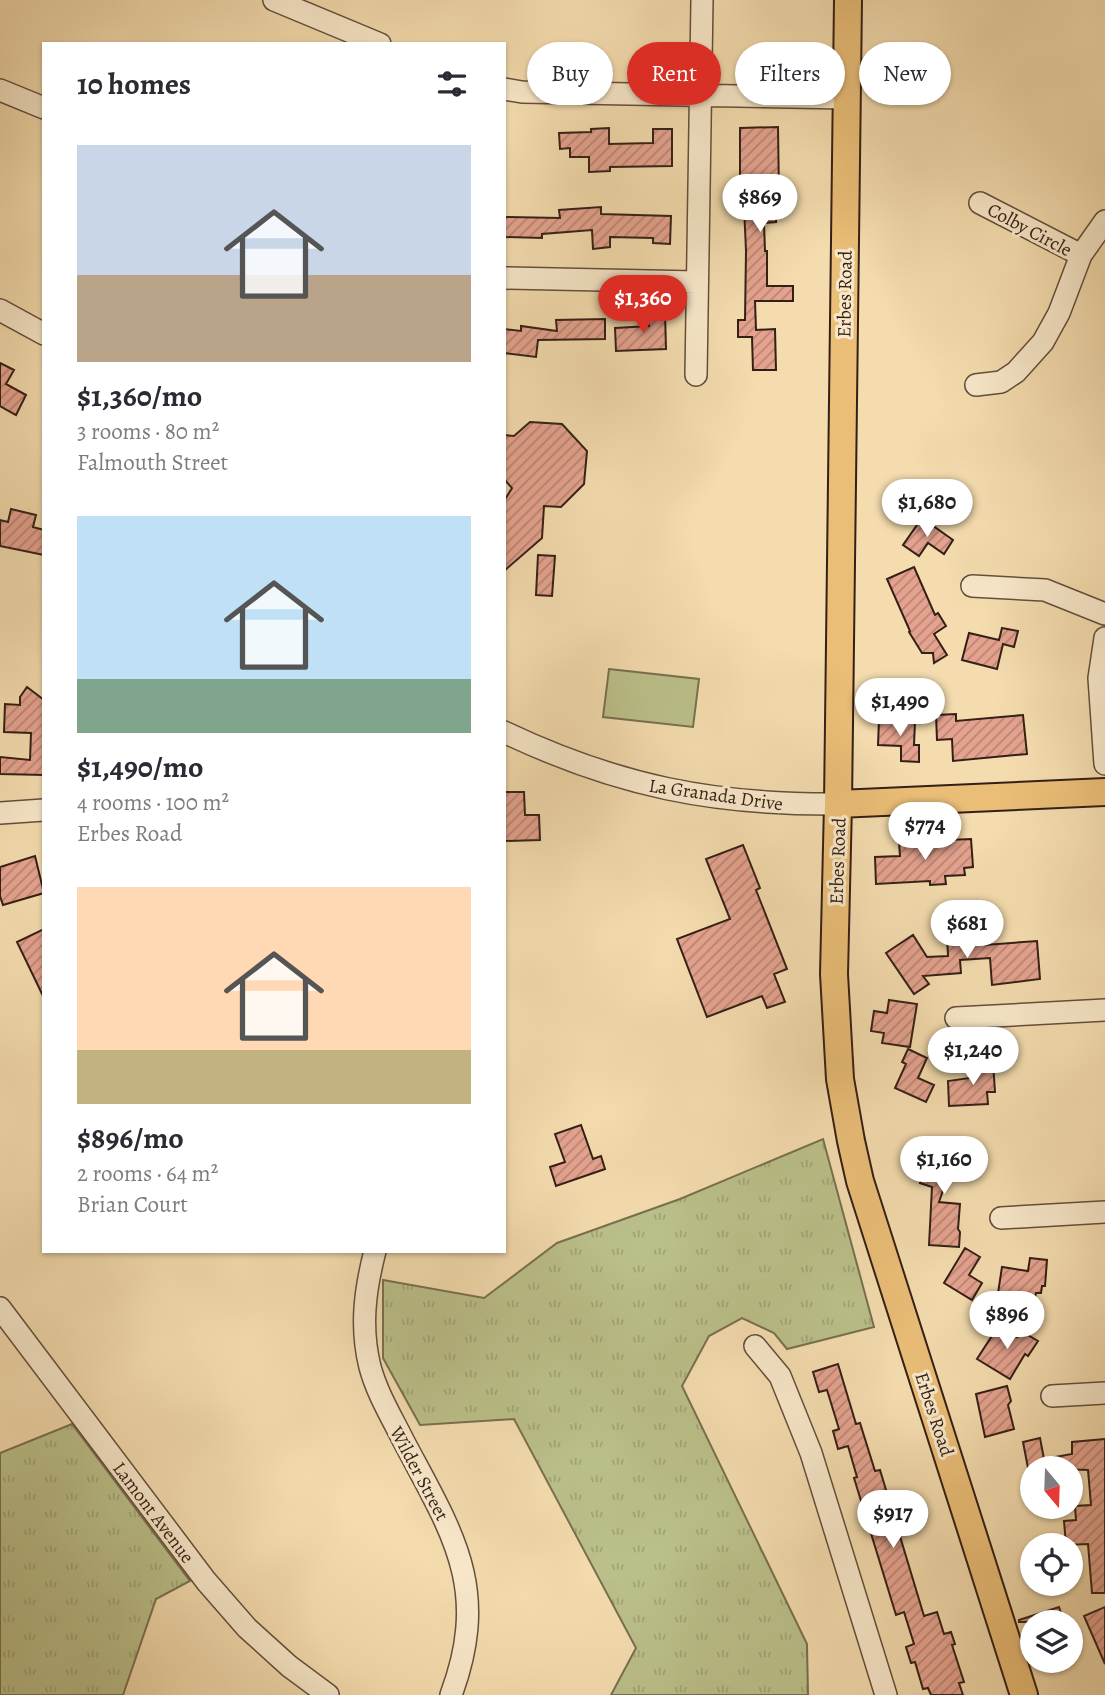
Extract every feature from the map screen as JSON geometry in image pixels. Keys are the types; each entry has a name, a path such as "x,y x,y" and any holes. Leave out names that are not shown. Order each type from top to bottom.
{"main road":[{"name":"Erbes Road","path":"848,0 834,974 835,1029 840,1079 850,1141 860,1181 1024,1695"},
{"name":"La Granada Drive","path":"838,804 1105,792"}],"street":[{"path":"274,0 375,42"},
{"path":"701,42 702,0"},
{"path":"506,89 627,94"},
{"path":"0,90 42,107"},
{"path":"721,95 846,98"},
{"path":"696,374 700,105"},
{"name":"Colby Circle","path":"980,203 1081,255"},
{"path":"976,385 1001,382 1016,372 1043,342 1059,313 1081,255 1105,221"},
{"path":"506,278 696,282"},
{"path":"0,310 42,333"},
{"path":"972,586 1045,590 1105,614"},
{"path":"1105,638 1099,678 1105,764"},
{"name":"La Granada Drive","path":"506,733 590,769 688,794 743,802 838,804"},
{"path":"0,813 42,810"},
{"path":"956,1018 1105,1010"},
{"path":"1001,1218 1105,1212"},
{"name":"Wilder Street","path":"374,1253 366,1283 364,1313 365,1340 371,1369 384,1404 452,1534 463,1568 468,1630 461,1668 451,1695"},
{"name":"Lamont Avenue","path":"4,1322 206,1581 256,1636 289,1666 328,1695"},
{"path":"755,1346 779,1376 811,1453 886,1695"},
{"path":"1052,1396 1105,1392"}],"green space":[{"path":"609,669 699,679 693,727 603,717"},
{"path":"823,1139 874,1327 787,1349 774,1333 742,1318 709,1336 682,1386 807,1644 808,1695 611,1695 636,1648 514,1419 420,1425 383,1358 383,1280 484,1298 557,1243 680,1199"},
{"path":"72,1424 190,1581 156,1599 123,1695 0,1695 0,1453"}],"building":[{"path":"778,127 779,196 790,195 790,209 776,210 776,222 764,223 767,286 793,286 793,301 755,301 756,330 775,329 776,370 753,370 752,337 738,337 738,320 745,320 746,251 744,206 740,206 740,128"},
{"path":"609,128 609,144 653,143 653,129 672,129 672,166 610,167 610,171 589,172 589,157 570,157 570,148 560,149 559,133 591,132 591,129"},
{"path":"601,207 601,214 671,216 670,244 653,243 653,238 610,237 610,247 593,249 592,230 542,234 542,238 506,237 507,217 560,218 559,210"},
{"path":"648,312 665,312 666,349 616,351 615,328 649,326"},
{"path":"605,319 605,339 538,340 536,357 506,353 506,329 521,331 521,326 557,331 556,320"},
{"path":"0,363 14,370 6,384 26,395 16,415 0,406"},
{"path":"530,422 562,424 587,451 584,484 561,507 544,506 542,538 506,569 506,498 512,488 506,481 506,435 514,436"},
{"path":"11,509 36,515 33,527 42,529 42,555 0,546 0,520 8,522"},
{"path":"922,518 953,540 944,554 928,543 919,556 903,545"},
{"path":"538,555 555,556 552,596 536,595"},
{"path":"914,567 935,615 938,613 946,626 934,634 947,655 934,663 933,653 922,653 909,632 887,579"},
{"path":"1002,628 1018,631 1014,647 1003,644 997,669 962,660 969,633 999,640"},
{"path":"27,687 42,698 42,775 0,774 0,757 30,760 31,733 4,732 5,704 20,705 20,697"},
{"path":"956,714 956,721 1023,715 1027,754 953,761 952,739 937,740 936,715"},
{"path":"879,720 915,721 914,745 919,745 919,762 901,761 901,746 878,745"},
{"path":"506,792 524,792 525,815 539,815 540,840 506,841"},
{"path":"971,839 973,867 964,868 965,875 945,876 946,884 930,885 930,881 876,884 875,857 900,856 899,842"},
{"path":"743,845 760,888 756,890 787,969 774,974 785,1002 767,1008 762,996 707,1017 677,939 730,919 706,859"},
{"path":"35,856 42,894 3,905 0,896 0,867"},
{"path":"42,930 42,994 17,942"},
{"path":"984,932 985,945 1037,941 1040,979 992,985 990,958 960,960 961,973 923,976 929,984 914,994 886,953 913,935 927,957 948,956 947,935"},
{"path":"889,1000 917,1004 910,1047 882,1043 884,1033 871,1031 874,1011 887,1013"},
{"path":"908,1049 927,1058 918,1078 934,1085 926,1102 895,1088 906,1064 902,1062"},
{"path":"993,1062 995,1092 987,1092 988,1104 949,1106 948,1081 977,1077 976,1063"},
{"path":"581,1125 593,1159 601,1156 605,1169 556,1186 550,1167 565,1162 555,1134"},
{"path":"932,1147 957,1155 959,1149 974,1153 969,1168 955,1164 939,1202 960,1204 959,1247 929,1245 932,1187 920,1183"},
{"path":"965,1248 980,1257 969,1275 982,1283 972,1300 944,1283"},
{"path":"1030,1258 1047,1260 1045,1286 1042,1286 1041,1293 1036,1293 1035,1298 998,1293 1002,1267 1028,1271"},
{"path":"999,1325 1017,1337 1021,1331 1038,1341 1028,1356 1025,1354 1010,1379 977,1359"},
{"path":"838,1364 856,1424 860,1423 875,1471 880,1470 924,1616 937,1612 944,1634 951,1632 955,1644 952,1645 964,1682 959,1683 963,1695 931,1695 928,1688 923,1689 915,1662 911,1663 906,1647 914,1644 904,1612 896,1615 854,1478 857,1477 848,1446 838,1449 833,1431 839,1429 827,1390 819,1392 813,1372"},
{"path":"1007,1386 1014,1429 985,1437 976,1394"},
{"path":"1040,1438 1043,1456 1026,1456 1023,1442"},
{"path":"1105,1439 1105,1593 1092,1593 1088,1544 1083,1544 1083,1533 1065,1533 1064,1521 1083,1519 1083,1506 1091,1505 1088,1470 1083,1470 1083,1456 1061,1456 1072,1454 1072,1442"},
{"path":"1105,1607 1105,1664 1084,1616"}]}
